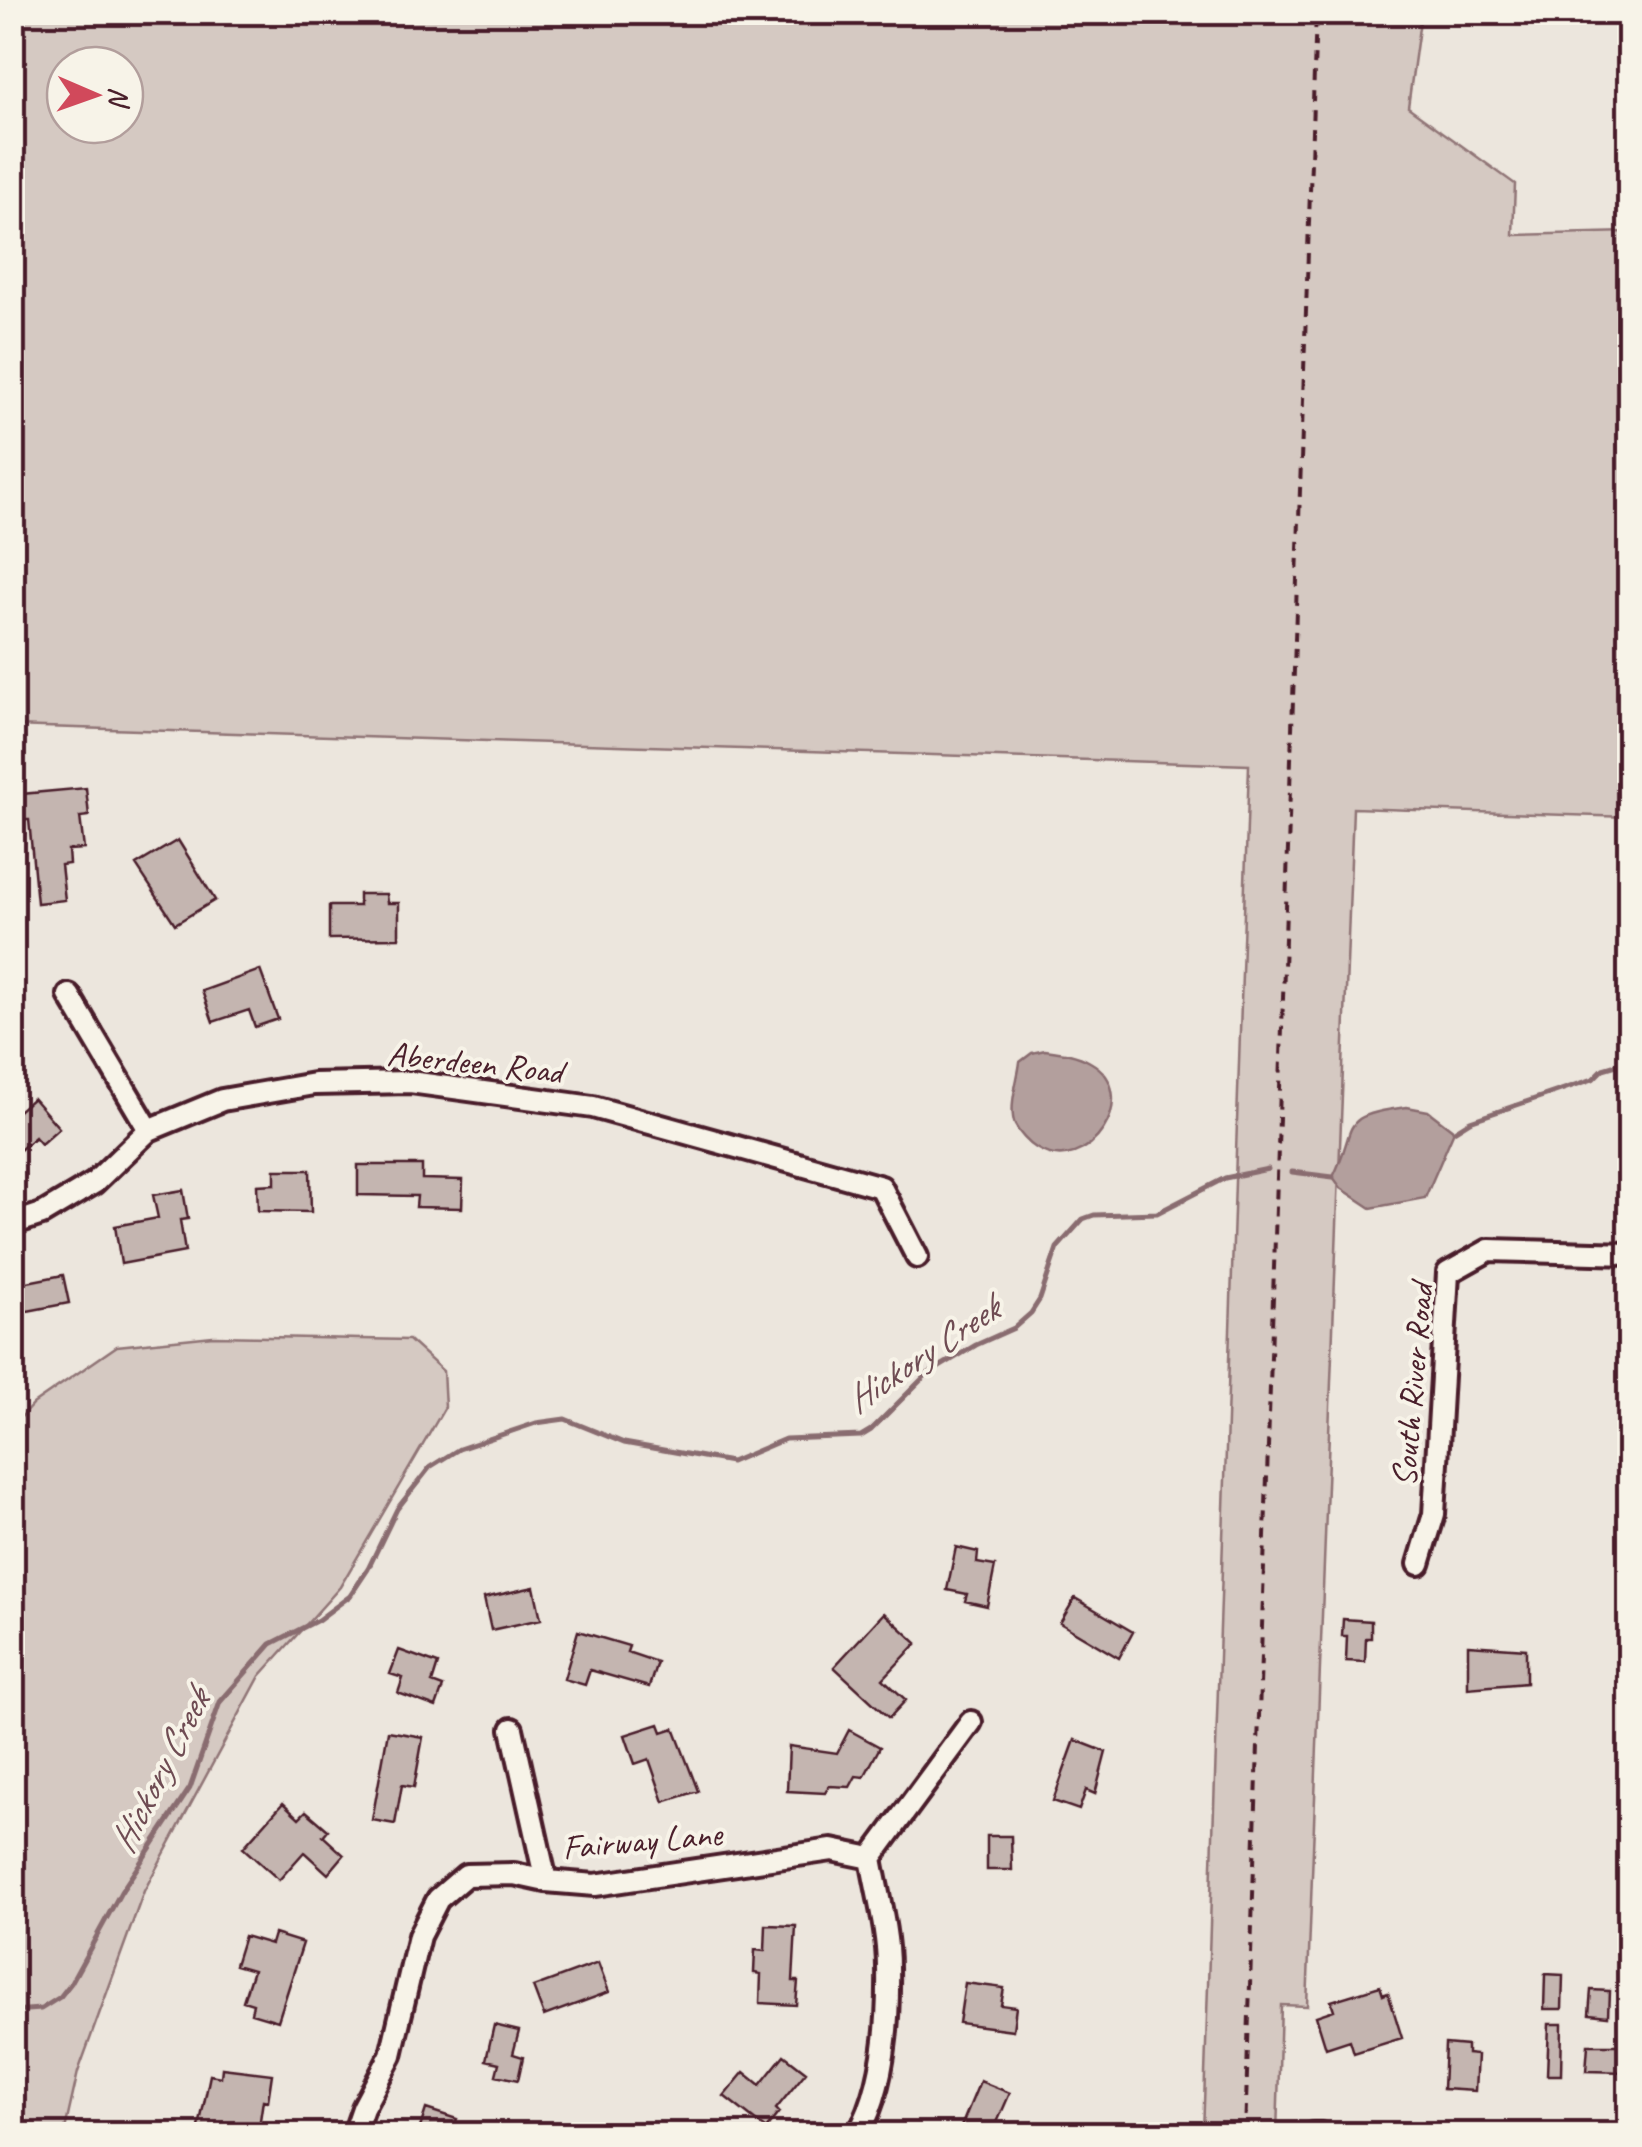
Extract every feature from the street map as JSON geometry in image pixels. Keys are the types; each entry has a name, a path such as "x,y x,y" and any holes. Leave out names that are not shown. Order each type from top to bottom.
{"street":[{"path":"68,994 149,1130"},
{"name":"Aberdeen Road","path":"12,1224 42,1214 94,1183 149,1130 222,1100 314,1084 410,1082 593,1108 881,1187 917,1257"},
{"name":"South River Road","path":"1419,1564 1434,1514 1448,1274 1489,1250 1630,1254"},
{"path":"858,2134 870,2114 884,2043 888,1964 871,1858 971,1722"},
{"path":"512,1729 546,1882"},
{"name":"Fairway Lane","path":"354,2134 391,2054 418,1936 438,1899 466,1875 514,1874 546,1882 595,1885 832,1850 871,1858"},
{"path":"1313,2134 1321,2134"}],"path":[{"path":"1245,2134 1316,12"}],"shaded area":[{"path":"13,13 1421,13 1408,107 1515,184 1513,235 1629,232 1629,817 1353,808 1307,2006 1281,2005 1277,2134 1203,2134 1249,765 13,726"},
{"path":"1045,1050 1090,1062 1106,1076 1112,1093 1111,1112 1104,1129 1074,1153 1056,1155 1036,1148 1024,1138 1013,1118 1020,1062"},
{"path":"1407,1107 1428,1111 1454,1131 1425,1198 1371,1208 1341,1188 1333,1177 1359,1119"},
{"path":"213,1336 409,1340 443,1371 445,1407 340,1587 260,1676 144,1891 78,2072 64,2134 13,2134 13,1426 33,1404 117,1346"}],"building":[{"path":"86,788 89,816 80,817 84,849 68,850 69,864 61,865 65,900 37,903 29,820 24,820 22,794"},
{"path":"178,840 215,900 175,924 136,865"},
{"path":"359,894 386,894 387,903 399,903 399,938 329,939 329,906 359,906"},
{"path":"260,970 278,1019 255,1027 249,1010 213,1022 202,991"},
{"path":"33,1098 59,1128 41,1144 35,1137 12,1157 12,1116"},
{"path":"358,1165 422,1165 422,1179 463,1180 462,1208 416,1207 417,1196 358,1195"},
{"path":"275,1170 310,1170 311,1212 258,1211 257,1185 275,1184"},
{"path":"183,1190 188,1219 180,1220 185,1252 121,1264 115,1226 158,1218 153,1195"},
{"path":"63,1275 69,1303 12,1314 12,1285"},
{"path":"956,1547 978,1552 977,1563 995,1566 987,1606 965,1601 967,1594 947,1590"},
{"path":"534,1587 541,1619 491,1630 484,1598"},
{"path":"1075,1598 1133,1632 1119,1658 1060,1623"},
{"path":"884,1613 917,1643 883,1679 906,1700 889,1718 834,1667"},
{"path":"1343,1619 1371,1621 1365,1662 1346,1661"},
{"path":"578,1631 629,1646 627,1652 657,1662 649,1687 590,1670 585,1685 564,1679"},
{"path":"1468,1645 1526,1649 1526,1683 1468,1688"},
{"path":"399,1650 438,1664 432,1683 443,1687 436,1707 398,1693 403,1678 390,1674"},
{"path":"659,1724 662,1732 674,1728 698,1791 664,1802 649,1759 635,1764 625,1735"},
{"path":"849,1730 880,1747 864,1777 856,1776 850,1787 829,1786 825,1793 787,1791 789,1746 837,1753"},
{"path":"388,1731 423,1737 414,1787 402,1785 395,1824 372,1820"},
{"path":"1075,1740 1106,1752 1095,1794 1086,1790 1079,1810 1053,1801"},
{"path":"283,1803 299,1818 306,1811 328,1830 323,1836 344,1855 328,1874 304,1852 279,1880 243,1848"},
{"path":"987,1836 1011,1836 1012,1870 987,1870"},
{"path":"766,1925 796,1926 796,2005 760,2003 761,1974 754,1973 755,1950 765,1951"},
{"path":"274,1934 303,1943 278,2021 251,2013 253,2004 243,2001 253,1970 235,1965 244,1936 271,1944"},
{"path":"598,1963 609,1992 544,2016 533,1987"},
{"path":"1545,1974 1563,1975 1562,2009 1544,2009"},
{"path":"965,1983 1004,1988 1001,2005 1016,2007 1013,2030 959,2023"},
{"path":"1380,1986 1383,1995 1388,1993 1402,2038 1354,2053 1350,2040 1326,2048 1316,2016 1334,2010 1331,2001"},
{"path":"1591,1990 1609,1991 1608,2016 1589,2014"},
{"path":"1549,2024 1562,2024 1561,2075 1547,2075"},
{"path":"494,2025 519,2031 513,2054 523,2057 518,2080 496,2075 499,2063 486,2060"},
{"path":"1445,2044 1467,2046 1467,2054 1477,2055 1475,2091 1443,2089"},
{"path":"1588,2045 1628,2045 1628,2072 1586,2071"},
{"path":"784,2055 806,2072 776,2109 779,2112 766,2129 724,2096 744,2072 760,2085"},
{"path":"222,2068 272,2074 258,2134 198,2132 210,2075 221,2077"},
{"path":"980,2081 1010,2093 992,2134 958,2134"},
{"path":"426,2109 457,2119 452,2134 418,2134"}],"waterway":[{"name":"Hickory Creek","path":"1454,1131 1470,1121 1593,1079 1603,1069 1630,1061"},
{"name":"Hickory Creek","path":"12,2011 41,2009 60,1997 71,1983 121,1892 190,1788 220,1702 271,1644 318,1620 350,1596 368,1569 397,1509 430,1467 459,1449 536,1423 565,1419 624,1443 731,1462 785,1439 861,1436 926,1375 1014,1328 1031,1313 1040,1299 1057,1248 1083,1219 1094,1215 1157,1213 1225,1178 1268,1169"},
{"name":"Hickory Creek","path":"1292,1172 1333,1177"}]}
